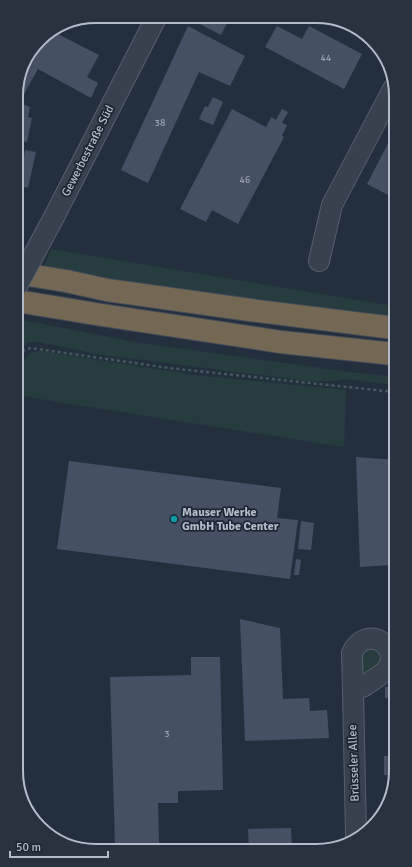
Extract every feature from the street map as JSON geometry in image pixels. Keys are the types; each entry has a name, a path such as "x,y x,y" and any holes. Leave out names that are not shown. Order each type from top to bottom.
{"highway":[{"path":"23,274 123,292 389,327"},
{"path":"23,302 281,342 389,353"}],"street":[{"name":"Gewerbestraße Süd","path":"23,275 153,23"},
{"path":"319,261 332,205 389,97"},
{"name":"Brüsseler Allee","path":"353,690 356,832"}],"path":[{"path":"23,352 24,350 31,348 169,368 389,391"}],"green space":[{"path":"51,249 389,305 389,320 264,304 44,268"},
{"path":"23,320 134,342 389,376 389,384 344,379 333,381 308,381 96,354 38,342 27,342 23,347"},
{"path":"41,351 194,375 346,390 344,447 23,396 23,364 28,355 33,352"},
{"path":"372,646 379,653 377,664 372,671 366,673 362,672 359,655"}],"building":[{"path":"198,23 227,23 221,35"},
{"path":"188,26 245,56 230,86 199,72 148,183 121,170"},
{"path":"277,26 302,39 309,26 362,54 344,89 265,47"},
{"path":"58,34 99,55 87,77 98,83 91,98 38,69 24,94 25,77 35,56 44,44 56,35"},
{"path":"213,97 223,102 213,125 199,119 205,106 208,107"},
{"path":"23,104 30,107 28,117 32,118 27,142 23,141"},
{"path":"232,109 266,127 271,117 276,120 282,109 288,112 282,123 287,125 282,136 284,137 238,224 212,210 206,222 180,209"},
{"path":"389,142 389,195 367,184"},
{"path":"25,150 36,152 28,188 23,187"},
{"path":"356,457 389,460 389,565 360,567"},
{"name":"Mauser Werke GmbH Tube Center","path":"69,461 281,488 277,518 298,520 290,579 57,549"},
{"path":"301,521 314,523 311,550 298,549"},
{"path":"296,559 301,560 299,575 294,575"},
{"path":"240,619 280,628 283,699 309,698 310,711 327,710 329,738 245,741"},
{"path":"191,657 220,657 223,790 178,791 178,803 158,803 159,844 115,844 110,677 191,675"},
{"path":"385,687 389,687 389,698 385,698"},
{"path":"384,756 389,756 389,775 384,775"},
{"path":"291,828 292,844 249,844 248,829"}],"place":[{"name":"Mauser Werke GmbH Tube Center","path":"174,519"}]}
